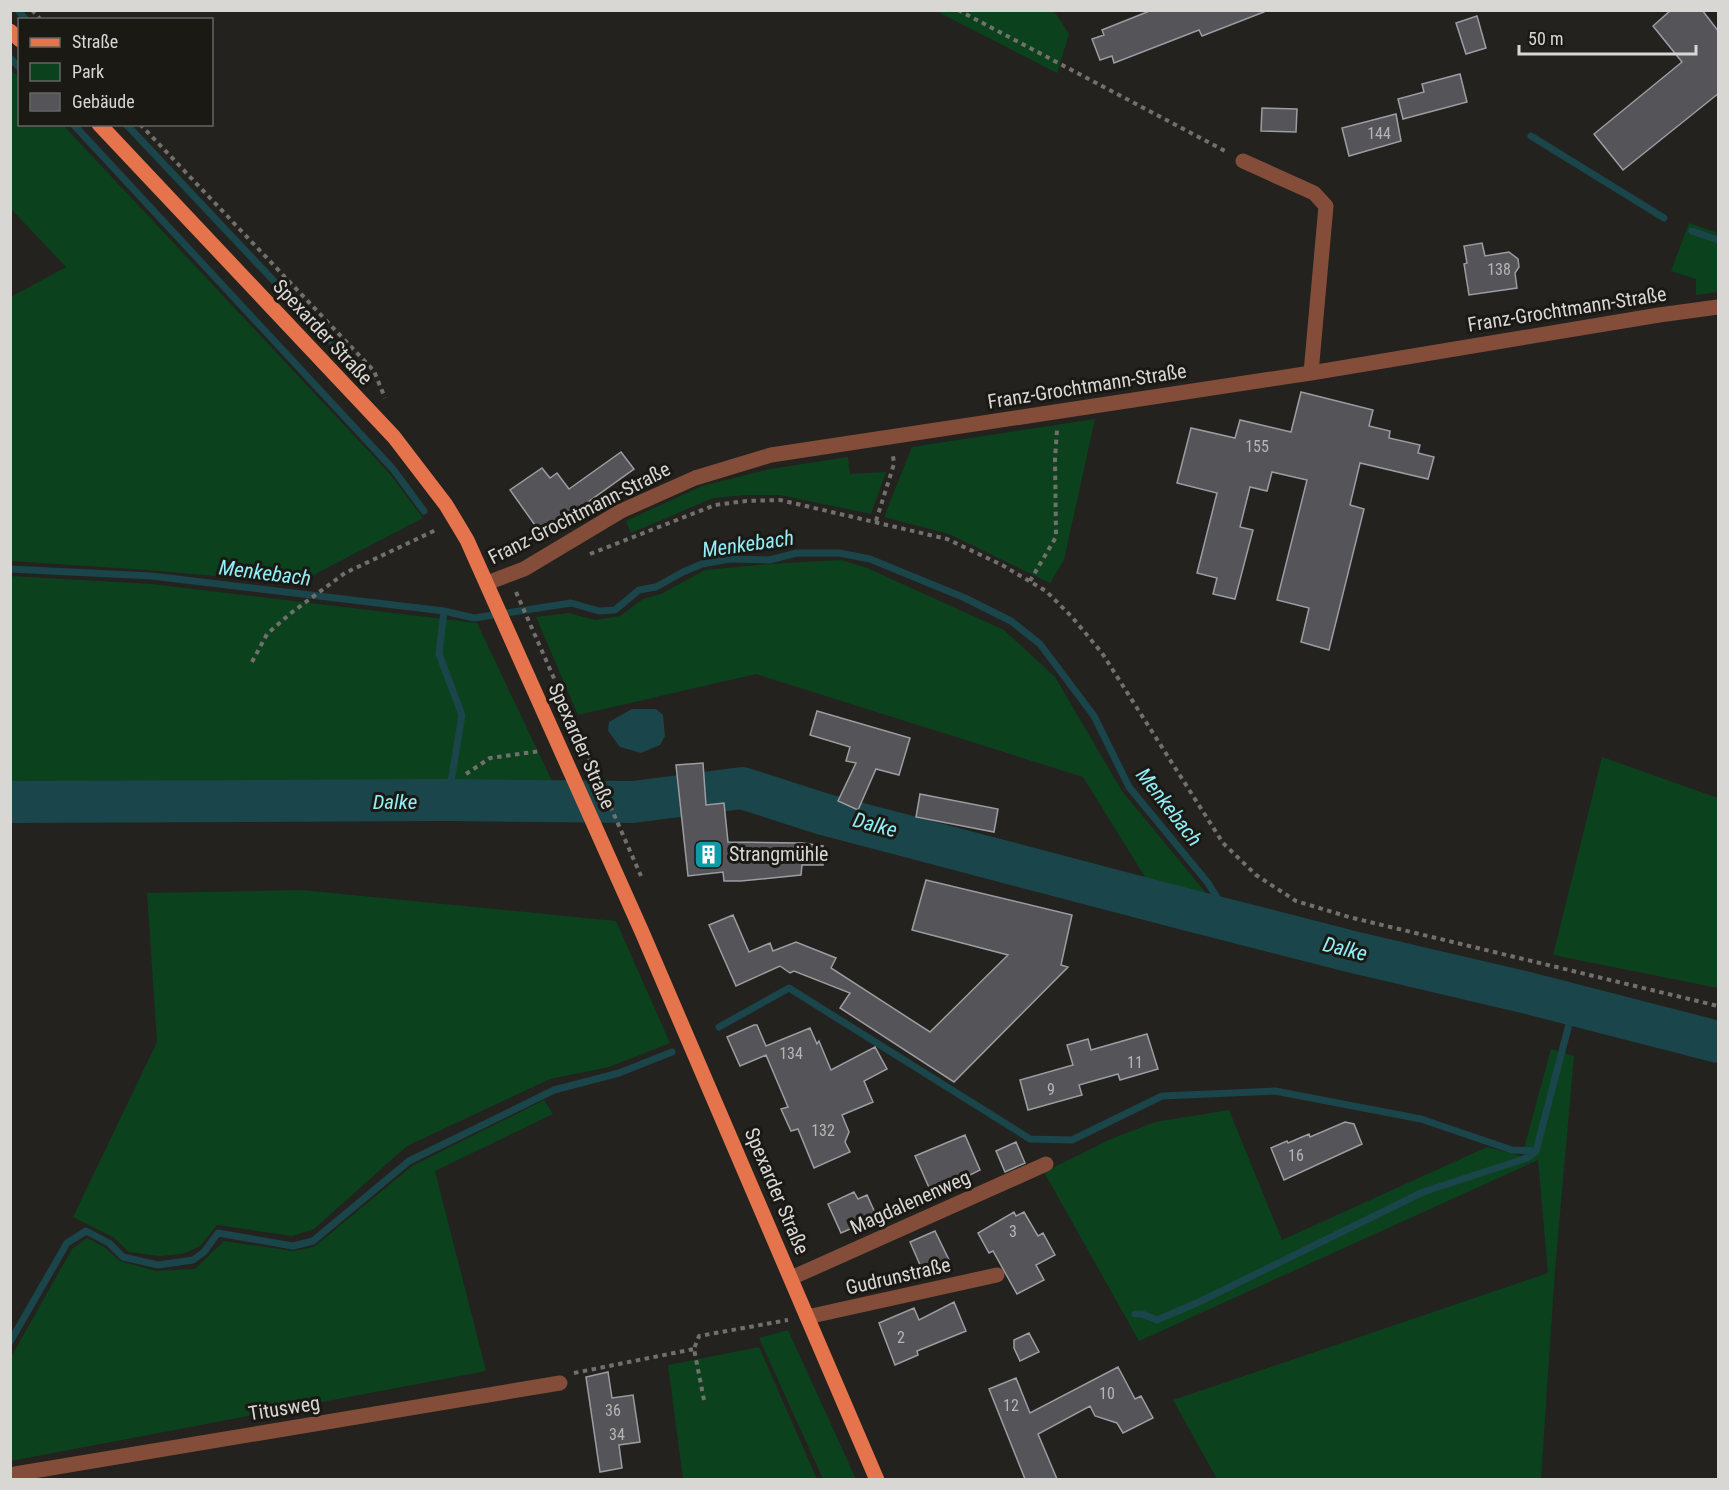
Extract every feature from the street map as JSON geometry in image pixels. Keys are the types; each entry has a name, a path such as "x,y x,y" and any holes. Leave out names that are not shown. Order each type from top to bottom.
{"main road":[{"name":"Spexarder Straße","path":"101,126 393,437 420,470 455,520 509,632 642,932 877,1479"}],"street":[{"path":"1243,161 1314,193 1326,206 1311,373"},
{"name":"Franz-Grochtmann-Straße","path":"489,588 621,511 695,478 771,455 1311,373 1719,307"},
{"name":"Magdalenenweg","path":"791,1278 1046,1164"},
{"name":"Gudrunstraße","path":"807,1317 997,1275"},
{"name":"Titusweg","path":"13,1476 560,1383"}],"path":[{"path":"958,10 1243,161"},
{"path":"142,126 374,371 386,400"},
{"path":"1030,581 1056,537 1055,459 1058,424"},
{"path":"876,521 894,464 891,437"},
{"path":"582,557 715,506 746,501 780,500 947,539 1030,581 1046,591 1072,617 1102,652 1223,843 1256,875 1296,901 1349,917 1719,1006"},
{"path":"252,662 267,634 345,573 455,520"},
{"path":"515,590 618,824"},
{"path":"466,774 490,759 560,749"},
{"path":"704,1400 694,1349 699,1336 807,1317"},
{"path":"560,1383 567,1375 694,1349"}],"green space":[{"path":"936,11 1054,11 1069,34 1057,73"},
{"path":"10,69 18,77 18,126 64,126 390,474 423,518 298,583 11,561 11,297 66,267 11,209"},
{"path":"1689,223 1718,233 1718,292 1696,295 1696,279 1671,271"},
{"path":"1095,419 1064,560 1050,583 949,534 884,517 912,447"},
{"path":"848,457 850,474 886,472 871,514 780,495 746,495 713,498 631,533 626,521 702,486 770,469"},
{"path":"841,560 867,568 1004,630 1055,677 1122,791 1215,904 1155,893 1083,777 756,674 578,715 536,617 568,613 595,620 620,616 643,599 661,594 705,570"},
{"path":"11,576 151,584 477,623 553,783 11,789"},
{"path":"1602,757 1718,798 1718,988 1553,955"},
{"path":"301,890 616,921 670,1043 609,1067 550,1079 407,1146 314,1229 292,1236 217,1225 200,1246 183,1254 160,1256 129,1252 113,1237 73,1217 157,1042 147,893"},
{"path":"1551,1049 1574,1056 1555,1270 1541,1479 1217,1479 1173,1400 1548,1273 1538,1160 1139,1341 1044,1172 1111,1139 1155,1122 1229,1110 1282,1240 1487,1147 1522,1156"},
{"path":"544,1100 553,1114 435,1171 486,1371 11,1461 11,1357 72,1249 87,1238 104,1247 120,1261 156,1271 195,1269 224,1241 293,1251 314,1247 412,1166"},
{"path":"788,1330 856,1479 823,1479 759,1338"},
{"path":"759,1347 817,1479 683,1479 668,1365"}],"water":[{"path":"632,709 656,709 663,715 665,736 660,745 641,753 620,747 608,731 609,722"}],"building":[{"path":"1152,10 1264,10 1264,12 1202,36 1199,30 1114,63 1112,56 1100,60 1092,39 1104,35 1102,30"},
{"path":"1671,10 1702,10 1719,32 1719,93 1623,170 1594,134 1682,62 1653,26"},
{"path":"1477,16 1486,48 1466,54 1456,23"},
{"path":"1460,74 1467,102 1403,119 1398,99 1424,92 1422,84"},
{"path":"1262,108 1297,109 1296,132 1261,131"},
{"path":"1396,114 1401,141 1349,156 1342,128"},
{"path":"1482,243 1485,256 1509,252 1518,259 1519,267 1515,273 1517,288 1469,295 1464,264 1467,263 1464,246"},
{"path":"1301,392 1373,410 1369,426 1390,431 1389,438 1420,445 1418,453 1434,457 1428,479 1360,463 1350,505 1364,509 1329,650 1301,642 1309,608 1277,600 1307,480 1272,472 1267,491 1250,487 1240,527 1253,530 1235,599 1213,594 1217,578 1197,573 1217,493 1177,483 1191,428 1235,438 1240,420 1291,432"},
{"path":"621,452 634,469 542,535 510,490 542,468 550,478 557,473 569,489"},
{"path":"817,711 910,738 899,775 876,769 858,810 838,801 856,763 846,761 850,747 810,735"},
{"path":"703,763 706,805 724,803 728,842 802,843 823,846 823,865 802,865 801,875 741,881 724,881 723,872 688,876 676,765"},
{"path":"920,794 998,809 994,832 916,817"},
{"path":"926,880 1072,915 1061,965 1068,967 954,1082 840,1008 850,993 794,971 790,973 780,966 736,986 709,925 733,915 749,952 770,943 773,951 796,942 836,958 831,968 930,1032 1008,955 912,930"},
{"path":"757,1025 766,1046 810,1028 817,1044 819,1041 831,1070 875,1047 887,1069 864,1081 873,1102 842,1115 849,1132 845,1142 850,1152 814,1168 798,1129 791,1131 781,1109 788,1107 766,1055 740,1066 727,1037"},
{"path":"1147,1034 1158,1069 1120,1080 1118,1074 1079,1085 1082,1095 1028,1110 1020,1080 1073,1065 1067,1045 1088,1039 1091,1050"},
{"path":"1345,1122 1354,1124 1362,1144 1284,1180 1271,1148 1309,1134 1310,1137"},
{"path":"965,1135 980,1170 942,1191 941,1188 931,1192 915,1156"},
{"path":"1016,1142 1025,1163 1005,1172 996,1151"},
{"path":"854,1192 858,1199 867,1195 877,1217 841,1233 828,1204"},
{"path":"1014,1212 1016,1216 1024,1212 1038,1236 1043,1233 1055,1255 1036,1265 1044,1280 1017,1294 993,1251 989,1253 978,1233"},
{"path":"935,1231 950,1262 924,1274 910,1242"},
{"path":"954,1302 966,1331 917,1351 918,1355 895,1365 879,1323 914,1308 919,1320"},
{"path":"1029,1333 1039,1352 1020,1361 1014,1348 1014,1340"},
{"path":"1118,1367 1135,1399 1141,1396 1153,1418 1123,1433 1117,1423 1095,1416 1090,1406 1038,1434 1057,1479 1025,1479 989,1389 1016,1378 1030,1413"},
{"path":"608,1372 612,1398 633,1395 640,1442 619,1445 622,1468 600,1472 586,1377"}],"waterway":[{"path":"18,10 24,18"},
{"path":"10,58 18,66"},
{"path":"75,126 393,469 424,511"},
{"path":"128,126 367,380"},
{"path":"1531,136 1664,218"},
{"path":"1692,231 1718,240"},
{"name":"Menkebach","path":"10,569 152,576 444,611 474,618 571,603 599,611 615,610 639,590 656,587 702,564 730,559 769,560 797,553 839,553 870,559 965,598 1011,621 1040,644 1094,716 1129,787 1208,883 1231,920"},
{"path":"444,611 439,654 462,715 448,800"},
{"name":"Dalke","path":"10,802 448,800 633,802 742,788 823,814 1177,907 1718,1042"},
{"path":"719,1027 789,988 1030,1139 1072,1140 1162,1096 1275,1091 1421,1119 1512,1150 1536,1151 1574,1005"},
{"path":"10,1342 67,1243 86,1231 109,1243 123,1257 158,1265 193,1260 204,1252 218,1233 293,1246 313,1241 409,1161 554,1090 619,1073 672,1052"},
{"path":"1135,1314 1142,1314 1157,1320 1199,1302 1423,1192 1527,1158 1535,1152"}],"place":[{"name":"Strangmühle","path":"708,854"}]}
